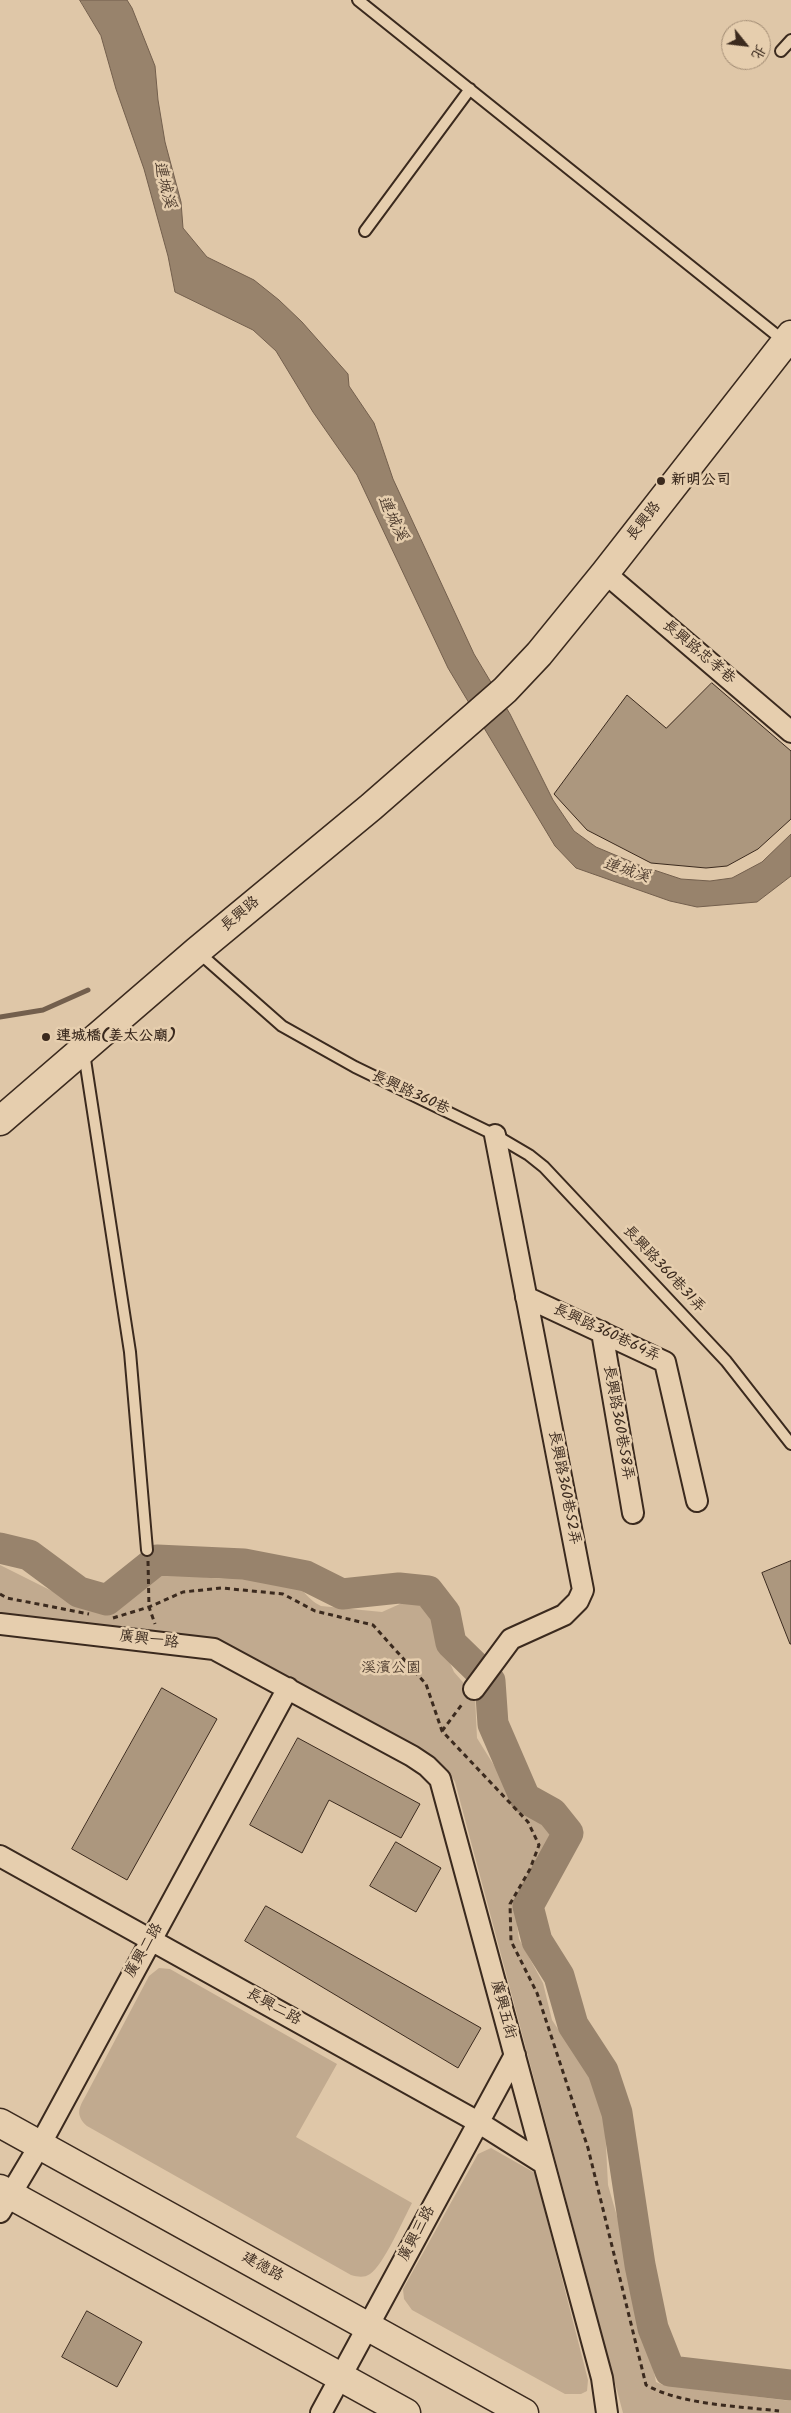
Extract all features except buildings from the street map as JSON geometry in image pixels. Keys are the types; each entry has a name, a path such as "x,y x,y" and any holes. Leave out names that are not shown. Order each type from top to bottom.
{"main road":[{"name":"長興路","path":"0,1121 197,951 371,807 487,707 539,654 605,574 788,338"},
{"name":"建德路","path":"0,2123 524,2413"},
{"path":"4,2198 340,2376 406,2413"}],"street":[{"name":"長興路忠孝巷","path":"605,574 791,732"},
{"path":"494,1135 526,1297"},
{"name":"長興路360巷64弄","path":"526,1297 665,1362 697,1501"},
{"name":"長興路360巷52弄","path":"474,1689 511,1639 564,1615 578,1601 583,1590 526,1297"},
{"name":"長興路360巷58弄","path":"602,1332 633,1513"},
{"name":"廣興一路","path":"0,1624 214,1649 288,1688"},
{"name":"廣興二路","path":"4,2198 40,2145 288,1688"},
{"name":"廣興五街","path":"288,1688 412,1756 427,1766 440,1779 602,2378 607,2413"},
{"name":"長興二路","path":"0,1856 478,2122 543,2163"},
{"name":"廣興三路","path":"321,2413 515,2056"}],"lane":[{"path":"358,0 788,338"},
{"path":"781,50 791,40"},
{"path":"365,231 470,89"},
{"name":"長興路360巷","path":"197,951 282,1026 355,1067 494,1135"},
{"path":"83,1050 130,1352 147,1550"},
{"name":"長興路360巷31弄","path":"494,1135 529,1155 560,1181 726,1361 791,1444"}],"path":[{"path":"147,1550 150,1607 161,1642"},
{"path":"111,1618 150,1607 183,1592 222,1588 283,1594 315,1611 373,1625 426,1684 442,1731 528,1822 539,1845 530,1870 510,1904 511,1941 537,1993 588,2148 646,2385 660,2392 699,2400 779,2411"},
{"path":"0,1594 7,1598 92,1614"},
{"path":"442,1731 474,1689"}],"green space":[{"name":"溪濱公園","path":"0,1565 82,1606 98,1611 119,1604 138,1583 172,1573 219,1579 283,1576 294,1582 321,1606 382,1612 411,1599 423,1601 454,1672 475,1696 477,1738 513,1796 529,1812 554,1824 558,1828 548,1854 525,1895 517,1925 519,1939 543,1983 552,2020 597,2088 604,2107 608,2185 620,2227 644,2289 642,2313 656,2382 663,2385 791,2401 791,2413 623,2413 455,1782 447,1769 424,1753 219,1640 0,1613"},
{"path":"159,1968 170,1969 337,2064 296,2137 412,2203 387,2252 370,2274 361,2277 351,2275 87,2126 81,2119 79,2112 83,2101 149,1976"},
{"path":"491,2148 535,2173 588,2380 587,2391 581,2394 565,2394 412,2310 404,2299 403,2289 478,2154"}],"water":[{"name":"連城溪","path":"80,0 127,0 132,8 155,66 165,142 181,202 183,228 207,257 254,280 279,300 302,322 348,374 349,386 374,423 393,479 474,654 510,714 553,800 574,831 596,847 639,865 681,879 710,881 732,878 762,862 791,834 791,876 757,902 697,907 670,901 576,868 555,846 448,668 357,475 313,412 276,351 253,330 175,292 168,256 144,169 116,89 101,36"}],"waterway":[{"path":"0,1017 43,1010 88,990"},
{"path":"0,1548 29,1555 79,1592 107,1600 157,1560 244,1564 306,1576 342,1594 399,1588 428,1591 445,1613 451,1643 490,1681 493,1724 525,1798 552,1813 568,1833 528,1906 537,1941 559,1976 573,2025 603,2071 617,2113 640,2265 653,2328 670,2371 791,2385"}],"place":[{"name":"新明公司","path":"661,481"},
{"name":"連城橋(姜太公廟)","path":"46,1037"}]}
